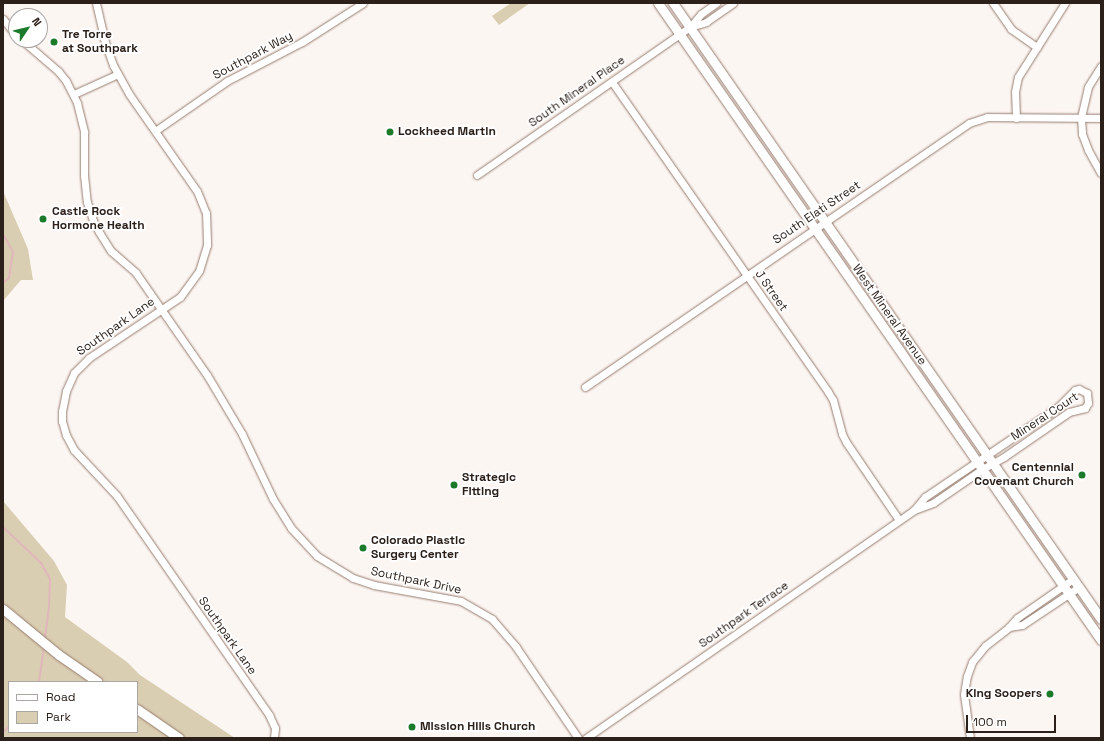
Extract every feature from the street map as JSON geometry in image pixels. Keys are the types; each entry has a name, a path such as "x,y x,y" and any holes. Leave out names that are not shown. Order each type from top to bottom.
{"main road":[{"name":"West Mineral Avenue","path":"658,3 1101,640"},
{"name":"West Mineral Avenue","path":"673,3 1101,619"},
{"path":"3,609 38,639 97,681"},
{"path":"138,710 179,738"}],"street":[{"name":"Southpark Lane","path":"96,3 106,48 118,74 155,131 197,191 206,213 206,252 195,279 180,296 89,358 74,373 63,402 62,421 74,450 117,496 269,715 275,728 274,738"},
{"name":"Southpark Way","path":"155,131 227,81 302,42 363,3"},
{"name":"South Mineral Place","path":"476,175 690,27 701,14 716,3"},
{"name":"South Mineral Place","path":"690,27 706,22 733,3"},
{"path":"993,3 1011,29 1037,47"},
{"path":"1016,118 1016,83 1065,3"},
{"name":"Southpark Drive","path":"31,48 58,71 74,94 80,112 84,132 85,188 93,221 111,251 136,273 223,400 242,434 273,499 291,528 302,542 317,556 353,578 374,585 461,601 492,619 516,647 578,738"},
{"path":"1101,66 1088,87 1081,118 1082,134 1088,150 1101,173"},
{"path":"74,94 118,74"},
{"name":"J Street","path":"612,82 828,392 833,400 842,434 846,442 899,520"},
{"name":"South Elati Street","path":"585,386 969,123 987,117 1101,118"},
{"name":"Mineral Court","path":"982,470 1069,412 1085,408 1088,403 1087,393 1079,389 1075,390 1058,407 987,455"},
{"name":"Southpark Terrace","path":"914,510 922,500 987,455"},
{"name":"Southpark Terrace","path":"586,738 899,520 914,510 933,502 982,470"},
{"path":"970,738 964,694 967,676 972,662 978,653 1009,627 1022,624 1066,590 1073,579"},
{"path":"1066,590 1079,587"}],"green space":[{"path":"511,3 530,3 499,25 492,16"},
{"path":"3,191 28,249 33,280 21,280 3,301"},
{"path":"3,501 54,561 67,585 65,617 127,662 140,675 235,738 3,738"}],"waterway":[{"path":"3,234 13,252 9,278 3,283"},
{"path":"3,527 41,563 50,579 49,606 45,639"},
{"path":"39,681 44,646"},
{"path":"3,732 8,728"}],"place":[{"name":"Tre Torre at Southpark","path":"54,42"},
{"name":"Lockheed Martin","path":"390,132"},
{"name":"Castle Rock Hormone Health","path":"43,219"},
{"name":"Centennial Covenant Church","path":"1082,475"},
{"name":"Strategic Fitting","path":"454,485"},
{"name":"Colorado Plastic Surgery Center","path":"363,548"},
{"name":"King Soopers","path":"1050,694"},
{"name":"Mission Hills Church","path":"412,727"}]}
